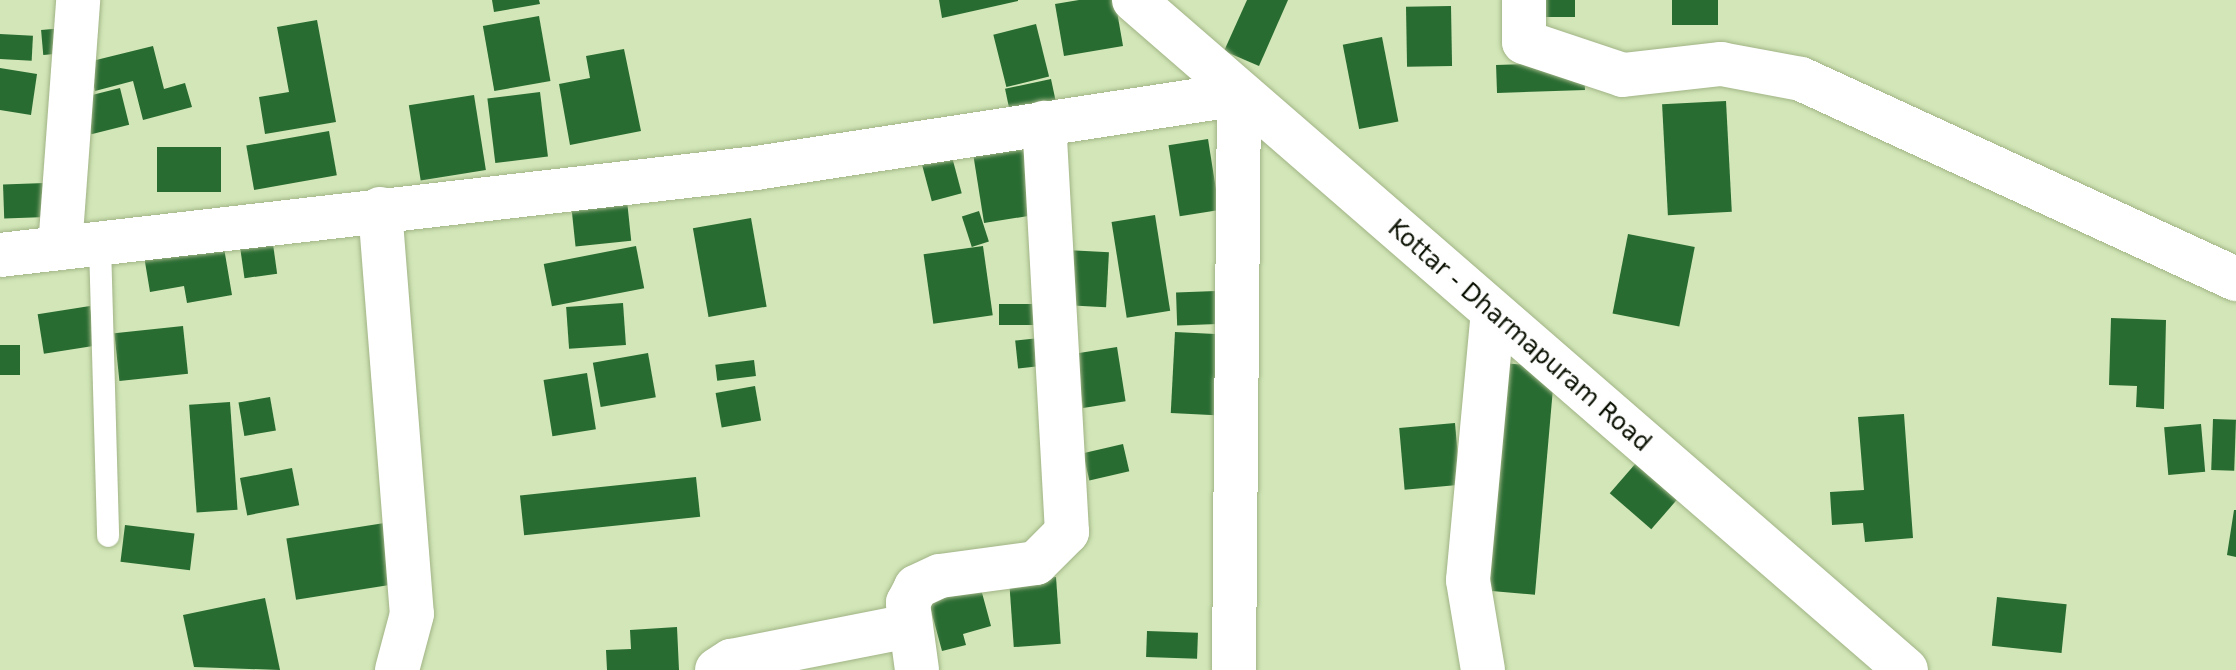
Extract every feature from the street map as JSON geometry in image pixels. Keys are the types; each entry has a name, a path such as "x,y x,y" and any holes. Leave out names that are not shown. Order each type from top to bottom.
{"street":[{"path":"78,0 80,246"},
{"name":"Kottar - Dharmapuram Road","path":"1134,0 1906,670"},
{"path":"1524,0 1524,42 1623,75 1721,64 1801,79 2236,279"},
{"path":"0,255 756,168 1239,94 1234,670"},
{"path":"917,670 908,603 925,580 1036,563 1067,532 1044,123"},
{"path":"380,209 412,614 397,670"},
{"path":"1483,670 1468,580 1493,313"},
{"path":"717,670 731,661 910,626"}],"lane":[{"path":"80,246 108,536"}],"building":[{"path":"492,0 539,0 540,4 494,12"},
{"path":"939,0 1018,0 1018,1 942,18"},
{"path":"1115,0 1123,46 1064,56 1055,4"},
{"path":"1247,0 1288,0 1259,66 1224,51"},
{"path":"1542,0 1575,0 1575,17 1542,17"},
{"path":"1672,0 1718,0 1718,25 1672,25"},
{"path":"1451,6 1452,66 1407,67 1406,7"},
{"path":"539,16 550,81 494,91 483,26"},
{"path":"317,20 336,122 265,134 259,97 289,92 277,27"},
{"path":"1036,24 1049,76 1006,87 993,35"},
{"path":"64,28 66,53 43,55 41,30"},
{"path":"0,34 33,36 32,61 0,59"},
{"path":"1382,37 1398,121 1359,129 1343,45"},
{"path":"153,46 164,89 185,83 192,107 143,120 133,81 95,91 88,62"},
{"path":"624,49 641,131 570,145 559,84 590,78 586,56"},
{"path":"1584,62 1585,90 1497,93 1496,65"},
{"path":"0,68 37,74 31,115 0,110"},
{"path":"1051,79 1057,107 1011,117 1005,89"},
{"path":"120,88 129,125 91,134 82,97"},
{"path":"540,92 548,157 495,163 487,98"},
{"path":"474,95 486,170 421,180 409,105"},
{"path":"1726,101 1732,212 1668,215 1662,104"},
{"path":"329,131 337,175 254,190 246,146"},
{"path":"1028,136 1040,214 984,223 972,145"},
{"path":"1208,139 1219,210 1180,216 1168,145"},
{"path":"948,142 962,193 932,201 918,150"},
{"path":"157,147 221,147 221,192 157,192"},
{"path":"45,183 46,217 4,218 3,184"},
{"path":"626,191 631,241 576,247 570,197"},
{"path":"979,211 989,241 972,247 962,217"},
{"path":"1155,215 1170,311 1127,318 1112,222"},
{"path":"751,218 767,307 709,317 693,228"},
{"path":"1628,234 1695,247 1679,326 1613,314"},
{"path":"272,237 277,274 244,278 239,242"},
{"path":"223,242 232,295 187,303 184,286 150,292 144,256"},
{"path":"636,246 644,288 552,306 544,264"},
{"path":"983,246 993,315 933,324 924,254"},
{"path":"1066,250 1109,252 1106,307 1063,305"},
{"path":"1216,291 1217,324 1177,325 1176,292"},
{"path":"623,303 626,345 569,349 566,307"},
{"path":"999,304 1049,304 1049,325 999,325"},
{"path":"90,306 96,346 44,354 38,314"},
{"path":"2111,318 2166,320 2164,409 2136,407 2137,386 2109,385"},
{"path":"183,326 188,374 119,381 114,333"},
{"path":"1175,332 1220,334 1216,415 1171,413"},
{"path":"1049,337 1052,365 1018,368 1015,341"},
{"path":"0,345 20,345 20,375 0,375"},
{"path":"1117,347 1126,401 1083,408 1075,354"},
{"path":"648,353 656,397 601,407 593,363"},
{"path":"754,360 756,376 717,381 715,365"},
{"path":"1503,363 1555,368 1535,595 1483,590"},
{"path":"587,373 596,429 552,436 544,380"},
{"path":"755,386 761,420 722,427 716,393"},
{"path":"270,397 276,430 244,436 238,403"},
{"path":"230,402 238,510 197,513 189,405"},
{"path":"1904,414 1913,538 1865,542 1863,523 1832,525 1830,492 1864,490 1858,417"},
{"path":"2213,419 2236,420 2234,471 2211,470"},
{"path":"1455,423 1460,485 1405,490 1399,428"},
{"path":"2201,424 2205,472 2168,475 2164,427"},
{"path":"1123,444 1129,471 1089,481 1083,453"},
{"path":"1636,463 1678,499 1651,529 1610,493"},
{"path":"292,468 299,505 247,515 240,478"},
{"path":"696,477 700,517 524,535 520,496"},
{"path":"2236,510 2236,557 2227,555"},
{"path":"397,521 407,582 296,600 286,539"},
{"path":"125,525 194,534 190,570 120,562"},
{"path":"1056,577 1061,644 1014,647 1009,580"},
{"path":"978,578 991,626 963,634 966,645 942,651 926,592"},
{"path":"1997,597 2067,604 2061,653 1992,646"},
{"path":"265,598 280,670 194,667 183,615"},
{"path":"677,627 679,670 607,670 606,650 631,649 630,630"},
{"path":"1147,631 1198,633 1197,659 1146,657"}]}
